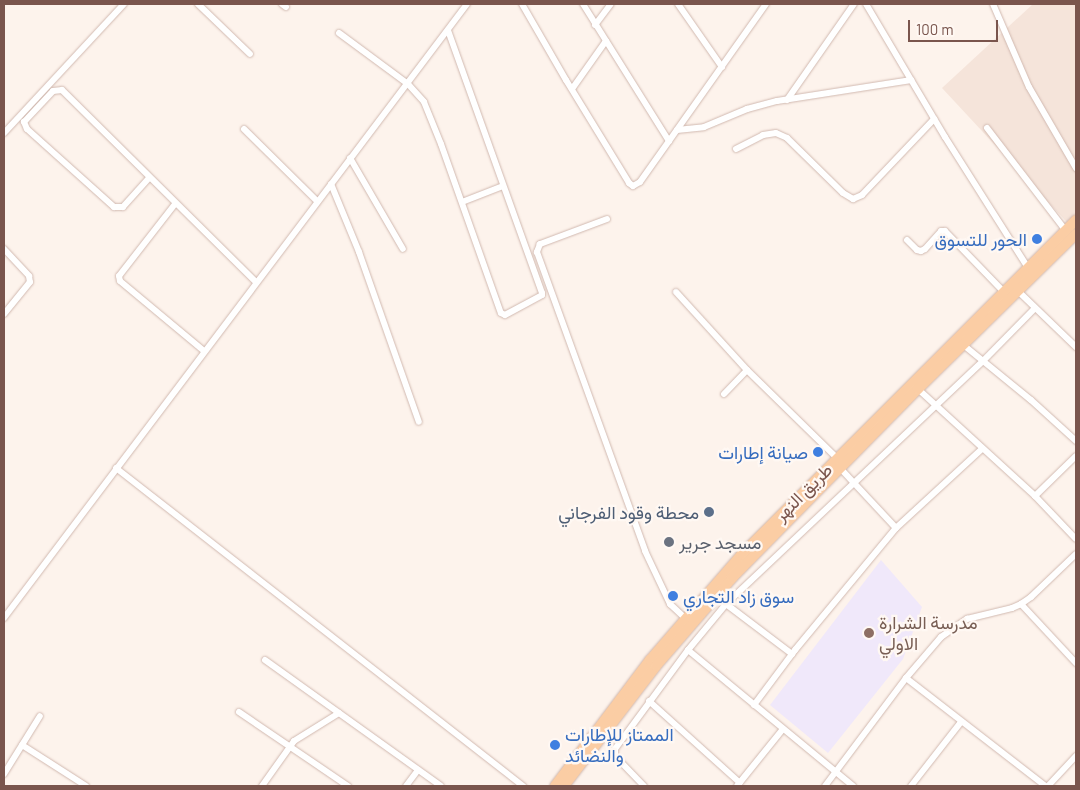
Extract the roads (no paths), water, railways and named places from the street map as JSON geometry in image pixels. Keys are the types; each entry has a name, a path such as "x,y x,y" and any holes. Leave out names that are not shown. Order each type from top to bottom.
{"main road":[{"name":"طريق النهر","path":"555,786 650,660 742,554 918,389 1004,292 1076,220"},
{"name":"طريق النهر","path":"565,785 656,666 697,617 838,463 960,342 1018,292 1076,234"},
{"path":"1061,249 1076,247"}],"street":[{"path":"4,133 124,4"},
{"path":"198,4 250,54"},
{"path":"4,618 467,4"},
{"path":"522,4 572,89 633,186 640,182 766,4"},
{"path":"584,4 669,141"},
{"path":"595,24 611,4"},
{"path":"678,4 722,67"},
{"path":"787,100 854,4"},
{"path":"866,4 934,119 1028,268"},
{"path":"992,4 1029,87 1076,168"},
{"path":"339,33 408,84 424,102 501,313 506,315 542,294 448,30"},
{"path":"572,89 606,41"},
{"path":"677,130 704,127 747,109 787,100 912,80"},
{"path":"149,178 123,207 114,207 27,129 24,122 54,91 62,90 175,204 256,282"},
{"path":"736,148 764,135 776,133 787,138 843,193 853,199 862,196 934,119"},
{"path":"244,128 317,201"},
{"path":"987,128 1066,231"},
{"path":"350,158 403,249"},
{"path":"331,184 359,252 419,422"},
{"path":"462,202 503,186"},
{"path":"175,204 119,276 120,281 204,351"},
{"path":"607,219 540,244 538,252 645,551 670,604 685,618"},
{"path":"907,240 917,250 921,251 925,249 940,231 945,231 1004,292"},
{"path":"4,249 29,276 30,282 4,314"},
{"path":"676,292 747,370 838,463 852,482 896,528"},
{"path":"1018,292 1076,346"},
{"path":"644,786 615,756 614,752 649,701 688,650 726,604 852,482 983,361 1035,308"},
{"path":"960,342 1031,400 1076,441"},
{"path":"724,394 747,370"},
{"path":"918,389 1035,496 1076,539"},
{"path":"754,705 792,654 896,528 982,449"},
{"path":"1035,496 1076,456"},
{"path":"116,468 523,786"},
{"path":"825,786 906,678 941,638 958,624 976,616 1012,608 1021,604 1075,559"},
{"path":"726,604 792,654"},
{"path":"1021,604 1076,663"},
{"path":"688,650 853,786"},
{"path":"265,660 441,786"},
{"path":"906,678 1046,786 1076,756"},
{"path":"649,701 738,785 783,729"},
{"path":"238,712 348,786"},
{"path":"262,786 296,739 339,713"},
{"path":"4,774 40,716"},
{"path":"911,786 961,722"},
{"path":"22,745 86,786"},
{"path":"406,786 418,770"}],"place":[{"name":"الحور للتسوق","path":"1037,239"},
{"name":"صيانة إطارات","path":"818,452"},
{"name":"محطة وقود الفرجاني","path":"709,512"},
{"name":"مسجد جرير","path":"669,542"},
{"name":"سوق زاد التجاري","path":"673,596"},
{"name":"مدرسة الشرارة الاولي","path":"869,633"},
{"name":"الممتاز للإطارات والنضائد","path":"555,745"}]}
